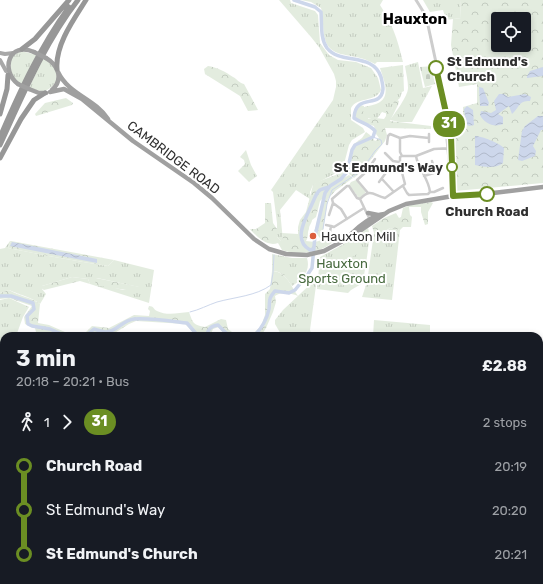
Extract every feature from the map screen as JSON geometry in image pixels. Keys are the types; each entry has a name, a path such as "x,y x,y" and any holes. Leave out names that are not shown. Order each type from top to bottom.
{"highway":[{"path":"0,114 8,85 7,61 13,53 22,49 35,39 69,0"},
{"path":"0,136 40,53 58,22 74,0"},
{"path":"0,145 39,61 58,28 78,0"},
{"path":"0,158 34,100 54,88 58,82 57,61 63,41 86,0"},
{"path":"22,49 34,52 46,58 54,63 58,70"},
{"name":"CAMBRIDGE ROAD","path":"58,70 65,84 96,106 106,115 109,121"},
{"path":"7,73 12,80 18,84 39,93 48,92"},
{"name":"CAMBRIDGE ROAD","path":"48,92 61,89 66,90 82,99 133,141 194,183 258,242 269,249 293,255 307,255 315,253 329,248 349,237 353,232 372,221"},
{"path":"372,221 406,204 453,196 493,194 543,187"},
{"path":"368,213 378,215 384,214"},
{"path":"372,221 378,215"}],"main road":[{"path":"0,53 13,53"},
{"path":"0,60 7,73"}],"street":[{"path":"416,0 424,12 431,37 449,123 452,148 453,196"},
{"path":"446,131 446,148 449,164"},
{"path":"387,144 388,136 390,134 400,138 410,136 429,140 429,134"},
{"path":"400,138 400,152 402,156 399,162 405,182 403,186 407,193 409,195 428,194 443,188"},
{"path":"402,156 416,156 434,149 452,148"},
{"path":"385,153 394,161 399,162"},
{"path":"416,156 417,163 429,186 430,192"},
{"path":"368,193 357,180 366,172 375,159"},
{"path":"432,161 435,172"},
{"path":"379,182 388,170"},
{"path":"424,176 440,171"},
{"path":"382,178 393,191"},
{"path":"328,215 333,203 332,199 335,195 349,186 357,198 360,199 372,221"},
{"path":"360,199 368,193 374,193 384,198 403,186"},
{"path":"333,203 341,209 347,219"},
{"path":"326,224 334,227 364,208"},
{"path":"330,232 331,226"}],"green space":[{"path":"279,0 290,0 291,3 315,11 318,15 320,43 329,55 338,60 356,62 371,68 378,78 381,90 375,97 358,102 351,108 351,120 363,128 365,132 352,140 349,145 344,164 340,171 313,185 310,192 310,199 296,190 280,210 283,241 277,237 277,223 273,192 271,190 333,100 336,81 334,74 319,47"},
{"path":"301,0 383,0 380,5 394,32 403,62 377,62 375,64 358,57 335,52 327,45 325,39 321,8 311,2"},
{"path":"423,0 460,0 461,18 446,20 443,10 430,12"},
{"path":"460,0 543,0 543,183 455,191 455,145 452,120 463,118 463,107 477,103 477,84 459,87 451,45 453,19 461,18"},
{"path":"21,51 37,55 22,84 16,81 10,74 11,57"},
{"path":"43,58 49,61 56,69 57,81 50,88 44,91 29,88"},
{"path":"418,62 423,88 432,86 412,122 390,120 401,104 408,88 405,66"},
{"path":"403,65 404,91 390,112 388,114 382,112 376,120 361,115 361,108 380,102 385,95 386,91 380,68"},
{"path":"208,66 224,72 244,84 258,110 248,111 240,96 205,74 204,69"},
{"path":"434,66 435,84 425,87 420,67"},
{"path":"66,98 73,103 72,105 36,116 35,114 45,103"},
{"path":"394,101 399,101 398,105 390,121 431,126 431,129 385,128 387,135 385,141 362,171 354,178 348,171 354,144 362,138 366,132 375,141 379,138 376,134 374,126 362,122 356,118 356,110 360,105 364,106 363,113 368,116 368,119 384,119 386,116 386,111 392,109"},
{"path":"246,150 251,165 257,176 249,182 238,171 245,164 244,160 240,157"},
{"path":"344,168 342,179 349,175 353,178 335,191 328,199 322,237 320,238 314,231 323,206 323,198 320,201 316,217 312,220 309,226 306,241 315,242 322,240 333,242 328,246 315,251 301,253 288,252 282,250 278,243 270,244 262,240 250,229 256,229 265,223 265,203 271,203 273,223 277,229 277,237 283,241 282,233 298,234 300,220 306,212 313,185 341,173"},
{"path":"356,180 366,192 360,198 349,185 351,182"},
{"path":"433,203 428,212 428,224 425,225 421,207 409,207 410,215 412,217 411,227 403,227 400,230 390,228 377,235 374,233 372,226 384,218 396,213 399,218 401,217 403,208 411,205"},
{"name":"Hauxton Sports Ground","path":"368,228 369,238 363,283 348,293 317,289 320,257"},
{"path":"390,228 400,230 392,300 362,297 367,282 374,233 380,234"},
{"path":"357,237 364,250 340,264 332,252"},
{"path":"11,241 8,248 108,266 114,260 154,270 149,303 90,284 88,279 72,277 42,286 42,289 46,294 40,304 9,290 0,293 0,249 5,248","holes":["96,278 139,287 123,290 108,286 96,285"]},
{"path":"11,241 114,260 108,266 8,248"},
{"path":"272,254 292,258 307,258 308,267 305,275 292,286 282,274 272,271"},
{"path":"321,258 331,260 330,270 319,268"},
{"path":"272,271 277,272 285,276 298,296 286,293 277,294 275,296 276,302 273,312 266,328 264,332 255,332 261,326 265,315 265,294 270,289"},
{"path":"329,271 351,274 349,286 328,283"},
{"path":"72,277 88,279 90,284 80,281 44,290 41,288 42,286"},
{"path":"96,278 140,287 137,291 95,285"},
{"path":"317,278 311,332 280,332 275,324 275,320 283,310"},
{"path":"9,290 40,304 38,323 49,325 65,332 36,332 35,328 25,324 24,317 32,306 9,298 0,299 0,293"},
{"path":"9,298 29,307 23,317 17,332 0,332 0,300"},
{"path":"149,306 152,306 161,313 173,314 189,312 194,323 205,327 221,319 226,320 228,329 232,332 222,332 219,327 213,329 212,332 193,332 185,324 136,321 116,332 86,332 92,326 109,328 134,315 149,316"},
{"path":"374,320 430,325 430,332 373,332"}],"water":[{"path":"543,67 543,76 527,78 530,71"},
{"path":"479,87 483,88 489,103 488,106 480,106"},
{"path":"499,94 504,94 508,97 525,94 531,97 530,101 521,103 512,114 509,106 498,114 503,117 503,124 493,125 487,122 480,115 481,111 491,113 496,110 494,101"},
{"path":"467,106 473,110 474,125 469,126 466,124 464,109"},
{"path":"538,116 543,116 543,130 541,130 533,146 536,151 535,156 522,161 518,160 522,131 525,126"},
{"path":"475,136 490,140 504,148 503,163 493,167 475,165"},
{"path":"12,242 97,259 97,263 10,246"}],"waterway":[{"path":"257,332 265,320 269,309 270,298 275,291 289,293 295,290 312,268 315,236 325,193 330,186 341,179 347,172 352,150 355,145 373,137 375,131 371,127 354,118 355,110 363,103 378,99 383,89 381,77 377,69 371,64 340,56 327,48 322,35 321,12 315,7 294,0"},
{"path":"323,229 327,204 332,190 361,171 375,151 382,144 381,140 373,137"},
{"path":"313,249 310,250 302,241 302,228 317,193 320,190 329,187"},
{"path":"190,312 217,302 259,292 271,285 274,255"},
{"path":"0,296 11,296 33,303 34,309 27,316 28,324 57,332"},
{"path":"106,332 113,330 126,321 134,319 187,323 195,332"},
{"path":"208,332 210,328 218,325 225,332"},
{"path":"91,332 94,329 103,332"}],"bus line":[{"name":"31","path":"436,68 451,135 453,196 487,194"}],"place":[{"name":"St Edmund's Church","path":"436,68"},
{"name":"St Edmund's Way","path":"452,167"},
{"name":"Church Road","path":"487,194"},
{"name":"Hauxton Mill","path":"313,236"}],"district":[{"name":"Hauxton","path":"415,19"}]}
